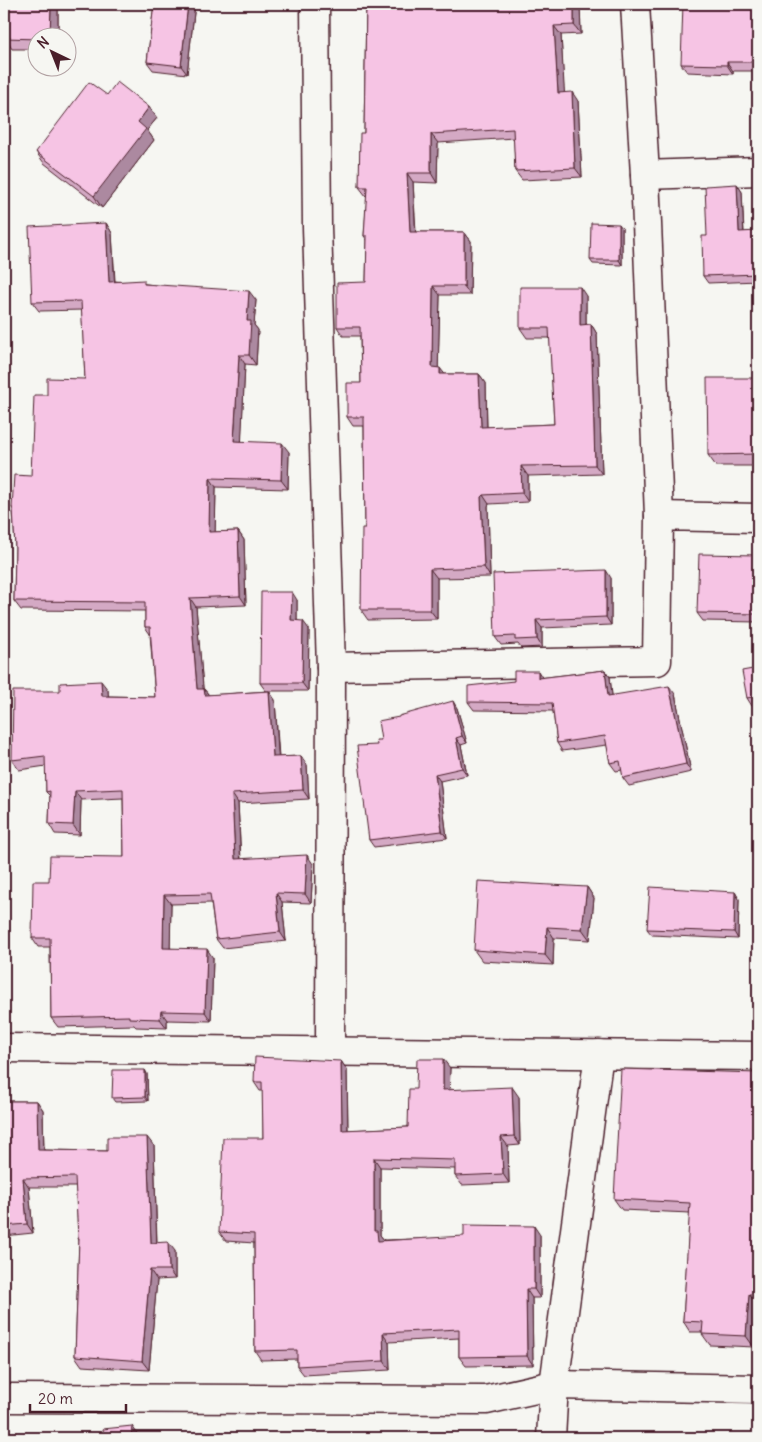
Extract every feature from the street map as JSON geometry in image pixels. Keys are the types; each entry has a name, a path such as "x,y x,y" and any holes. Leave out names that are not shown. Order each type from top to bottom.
{"street":[{"path":"315,4 317,227 331,667 330,1052"},
{"path":"331,667 657,661 659,516 645,175 635,4"},
{"path":"645,175 758,171"},
{"path":"659,516 758,518"},
{"path":"4,1048 758,1056"},
{"path":"551,1438 554,1385 599,1054"},
{"path":"4,1398 486,1400 554,1385 758,1389"}],"building":[{"path":"6,4 51,4 50,28 28,28 28,39 5,38"},
{"path":"154,4 188,4 181,66 147,62"},
{"path":"366,4 574,4 574,25 554,26 558,93 572,92 575,168 515,171 513,129 431,134 431,173 407,173 410,232 464,232 464,286 433,286 432,367 440,368 440,374 479,374 481,427 554,424 549,328 520,328 520,287 580,287 580,325 591,324 595,465 521,466 522,493 483,495 481,497 484,567 430,569 430,610 361,610 362,528 365,528 364,417 347,417 347,383 361,383 360,327 337,327 337,283 366,282 367,236 364,236 367,187 359,187 360,133 364,133"},
{"path":"683,4 758,4 758,62 727,62 727,65 681,64"},
{"path":"89,82 107,95 117,82 149,107 138,122 146,129 94,196 36,152"},
{"path":"737,184 739,232 758,231 758,274 703,276 702,236 707,236 705,186"},
{"path":"106,223 109,282 144,280 144,284 249,291 247,321 251,321 249,355 239,355 234,441 282,443 281,480 210,478 209,532 238,531 240,596 190,598 197,689 204,689 205,695 269,691 273,757 301,756 303,790 232,794 235,859 307,855 305,894 276,893 280,932 216,939 210,894 164,895 163,948 207,949 205,1012 161,1011 160,1019 129,1018 129,1016 51,1018 50,938 32,938 33,881 49,881 50,856 124,857 123,789 75,791 73,825 49,824 50,791 46,792 45,756 12,760 13,691 60,691 60,683 101,681 102,696 155,697 150,627 145,627 145,602 14,601 15,548 12,508 14,475 31,476 34,395 47,395 47,378 85,379 81,301 32,302 29,227"},
{"path":"591,223 619,224 619,260 590,260"},
{"path":"707,378 758,378 758,454 708,455"},
{"path":"699,554 758,555 758,614 697,613"},
{"path":"606,570 606,617 536,620 537,639 515,640 515,636 495,637 493,574"},
{"path":"261,592 292,592 291,620 303,621 302,683 260,683"},
{"path":"758,668 758,696 747,698 742,671"},
{"path":"605,670 608,696 669,686 686,764 623,778 620,761 610,763 605,736 557,743 552,703 468,702 468,686 514,681 514,671 538,671 538,678"},
{"path":"453,701 462,736 456,738 462,768 435,774 442,831 369,840 357,746 377,745 376,740 381,740 378,721 399,717"},
{"path":"478,881 587,887 582,929 547,927 545,955 474,950"},
{"path":"650,887 735,892 734,932 647,929"},
{"path":"255,1057 341,1061 342,1130 408,1127 409,1089 416,1089 417,1059 443,1059 443,1090 512,1087 514,1136 501,1137 503,1174 455,1176 455,1160 374,1158 374,1231 377,1231 378,1241 464,1236 464,1225 534,1226 534,1289 526,1289 527,1356 459,1357 459,1329 383,1333 384,1361 297,1366 297,1350 255,1351 254,1234 219,1232 223,1138 263,1138 262,1082 254,1082"},
{"path":"621,1069 758,1073 758,1294 749,1294 746,1336 702,1334 703,1322 683,1321 690,1203 614,1199"},
{"path":"113,1070 145,1070 145,1097 112,1098"},
{"path":"4,1101 37,1101 38,1150 107,1151 107,1137 147,1137 151,1243 168,1242 169,1270 150,1270 142,1361 75,1356 79,1238 75,1177 23,1178 27,1224 4,1226"},
{"path":"132,1426 131,1438 104,1438 103,1429"},
{"path":"313,1434 355,1436 355,1438 313,1438"}]}
